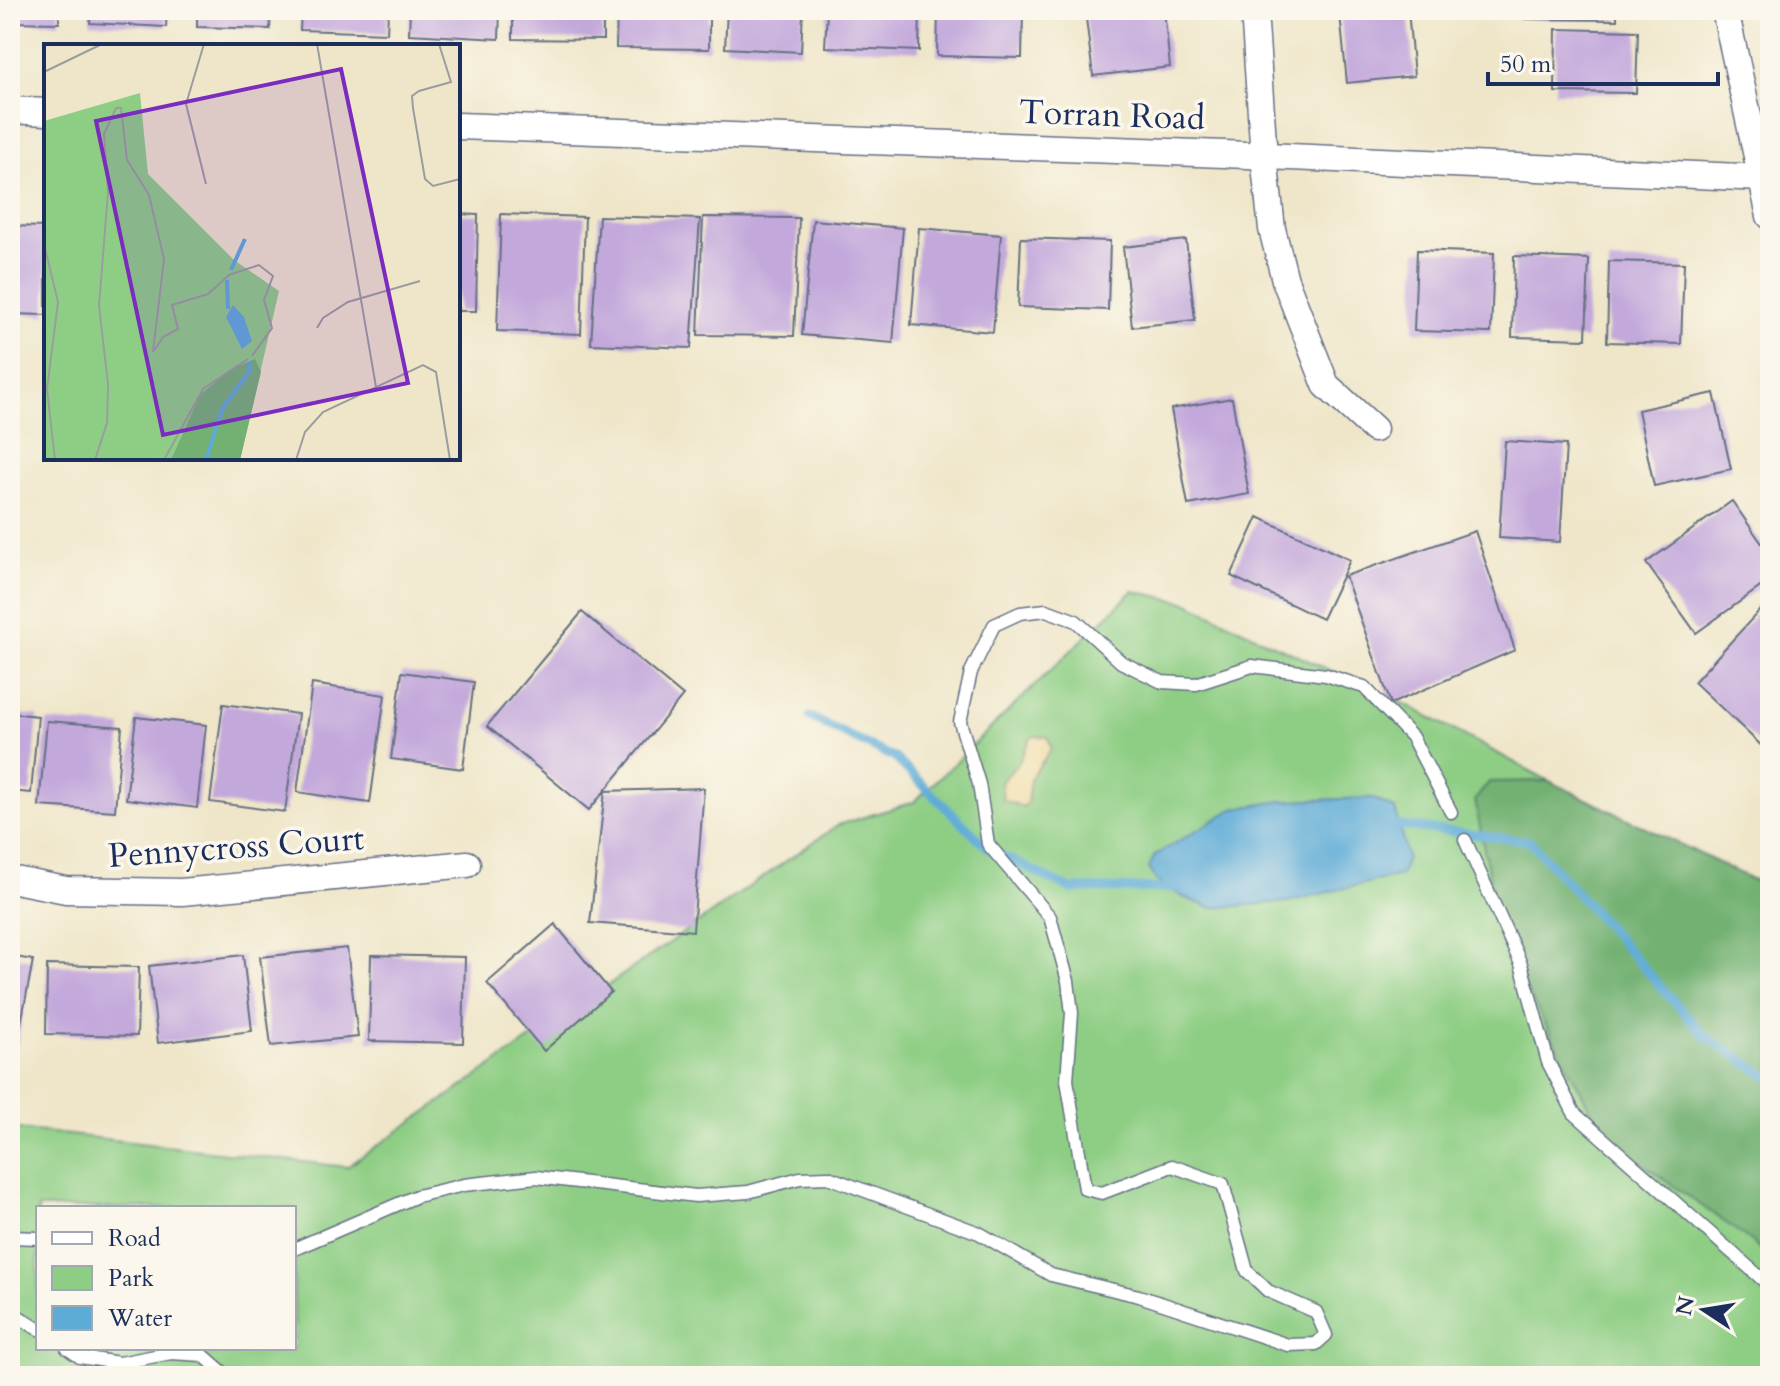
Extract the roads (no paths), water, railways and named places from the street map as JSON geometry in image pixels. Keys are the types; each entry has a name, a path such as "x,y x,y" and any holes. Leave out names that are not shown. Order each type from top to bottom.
{"street":[{"path":"1254,10 1272,229 1285,280 1326,385 1374,429"},
{"path":"1725,10 1770,216"},
{"path":"10,110 44,112"},
{"name":"Torran Road","path":"460,126 1763,178"},
{"name":"Pennycross Court","path":"10,879 66,890 182,892 467,864"}],"lane":[{"path":"296,1248 417,1196 464,1185 536,1177 696,1196 748,1192 800,1178 828,1177 979,1233 1051,1275 1139,1296 1288,1345 1316,1344 1326,1335 1316,1312 1268,1291 1247,1271 1223,1184 1172,1166 1102,1193 1085,1189 1067,1080 1072,1013 1068,981 1050,917 988,844 979,784 960,722 971,672 994,625 1020,613 1046,610 1076,621 1121,662 1162,682 1196,684 1252,666 1326,675 1364,687 1412,737 1451,812"},
{"path":"1465,840 1521,964 1548,1062 1574,1113 1770,1286"},
{"path":"10,1237 36,1238"},
{"path":"10,1311 36,1328"},
{"path":"70,1350 80,1357 119,1363 171,1353 203,1355 227,1376"}],"water":[{"path":"1372,798 1395,809 1407,857 1401,875 1287,902 1211,908 1183,897 1156,880 1148,869 1155,855 1233,809 1281,801"}],"waterway":[{"path":"810,717 895,758 990,850 1071,889 1179,888"},
{"path":"1392,825 1530,841 1705,1036 1770,1078"}]}
